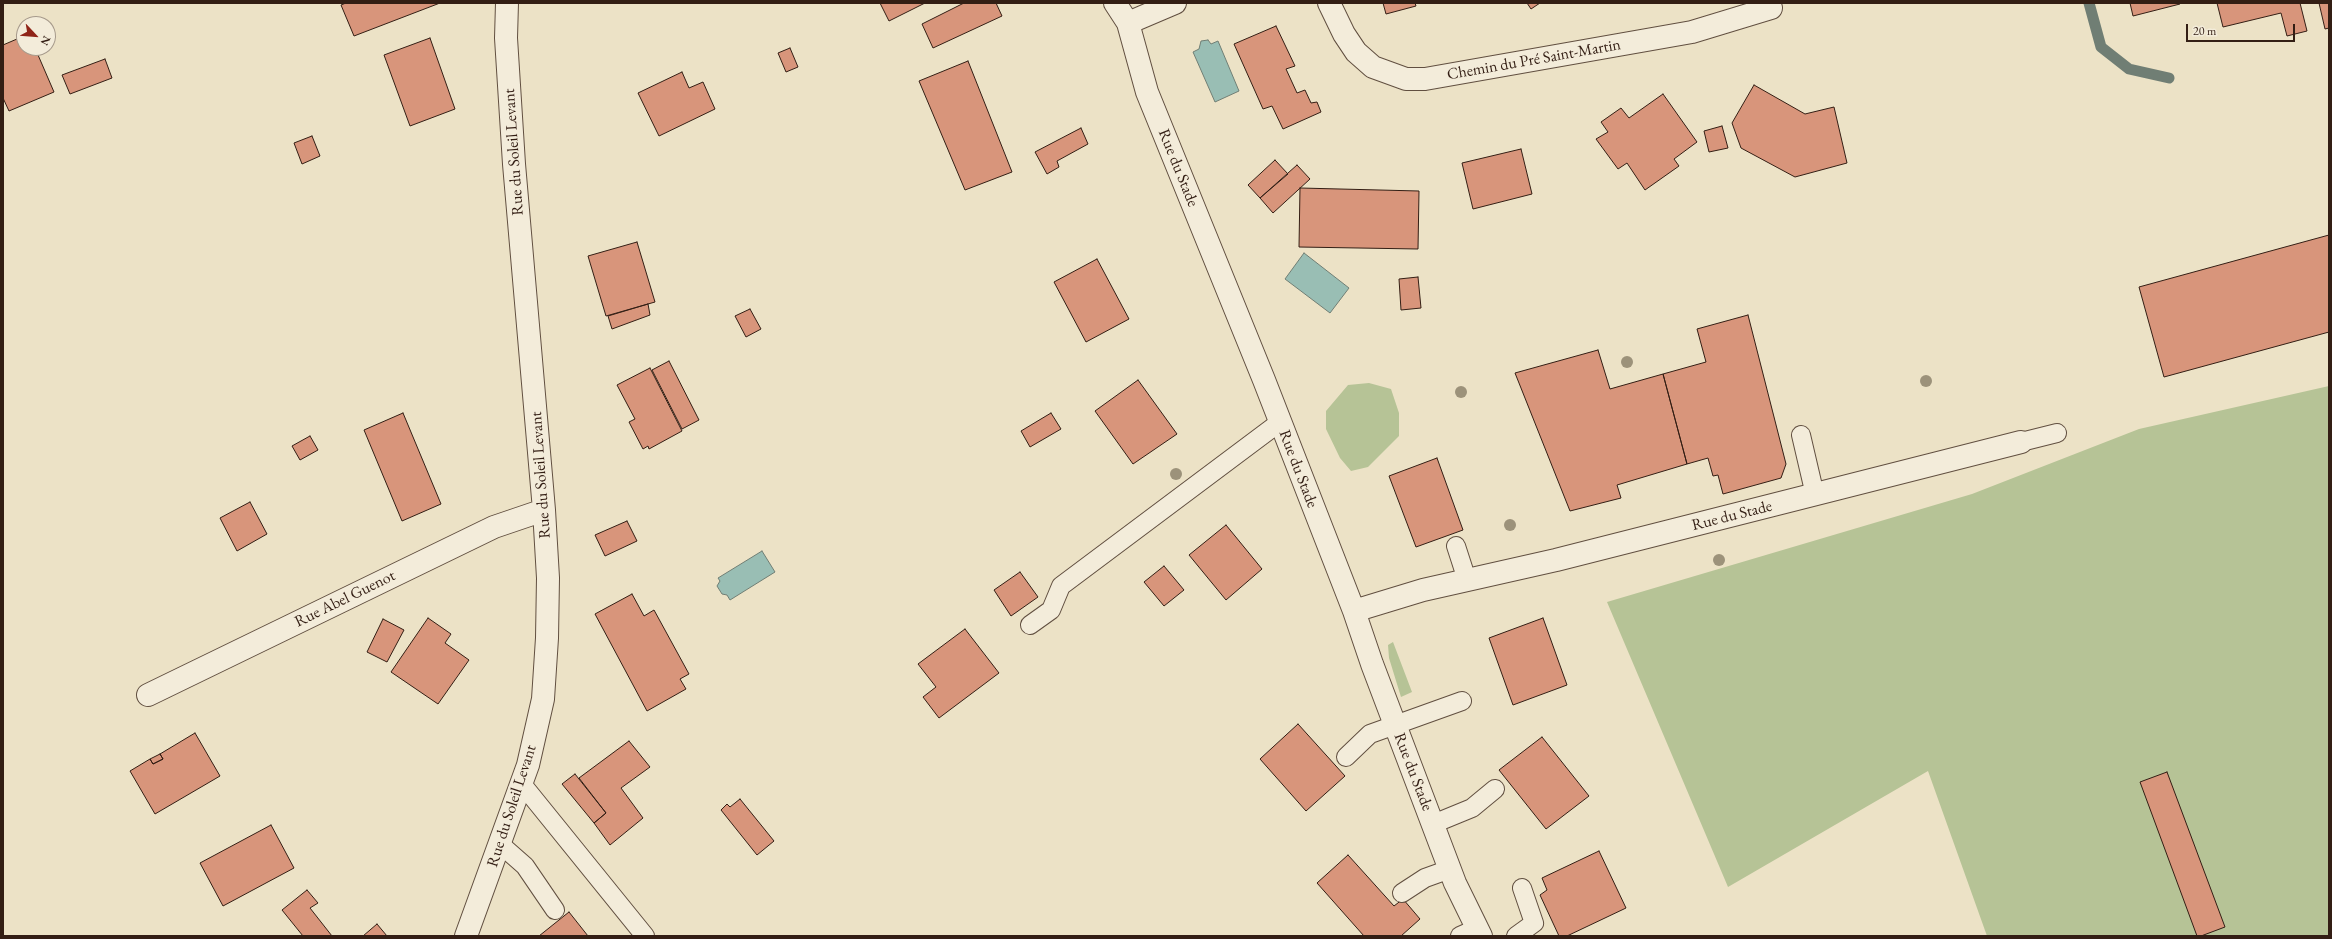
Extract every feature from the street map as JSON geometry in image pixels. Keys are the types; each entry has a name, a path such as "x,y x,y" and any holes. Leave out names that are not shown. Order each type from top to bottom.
{"street":[{"name":"Rue du Soleil Levant","path":"466,936 522,784 528,765 543,699 548,578 544,510 514,164 506,38 507,3"},
{"name":"Rue du Stade","path":"1115,3 1128,23 1147,92 1280,422 1354,611 1394,724 1473,933"},
{"path":"1128,23 1175,3"},
{"name":"Chemin du Pré Saint-Martin","path":"1330,3 1344,34 1356,52 1373,67 1406,79 1425,79 1692,32 1771,8"},
{"name":"Rue du Stade","path":"1354,611 1443,586 1556,560 2021,442"},
{"name":"Rue Abel Guenot","path":"148,695 494,527 544,510"}],"lane":[{"path":"1030,625 1051,610 1061,586 1280,422"},
{"path":"2021,442 2057,433"},
{"path":"1800,435 1815,495"},
{"path":"1456,546 1467,580"},
{"path":"1346,757 1370,734 1394,724 1462,701"},
{"path":"522,784 645,936"},
{"path":"1433,824 1472,808 1495,788"},
{"path":"500,844 525,866 556,910"},
{"path":"1402,893 1425,878 1450,869"},
{"path":"1516,936 1534,922 1522,888"}],"green space":[{"path":"1369,383 1391,389 1399,413 1399,436 1368,467 1351,471 1340,458 1326,429 1326,411 1348,385"},
{"path":"2329,386 2329,936 1987,936 1928,771 1728,887 1607,602 1972,494 2139,429"},
{"path":"1393,642 1412,692 1401,697 1389,658 1388,645"}],"water":[{"path":"1208,40 1211,44 1218,41 1239,91 1215,102 1193,52 1199,49 1201,41"},
{"path":"1304,253 1349,288 1330,313 1285,279"},
{"path":"762,551 775,572 730,600 727,595 722,594 717,586 720,581 718,578"}],"building":[{"path":"346,3 440,3 354,36 341,5"},
{"path":"880,3 925,3 889,21"},
{"path":"964,3 996,3 1002,16 933,48 922,24"},
{"path":"1383,3 1415,3 1416,6 1386,14"},
{"path":"1527,3 1540,3 1531,9"},
{"path":"2130,3 2180,3 2180,4 2133,16"},
{"path":"2217,3 2300,3 2307,31 2287,36 2281,13 2223,27"},
{"path":"2319,3 2329,3 2329,28 2325,29"},
{"path":"1276,26 1295,66 1286,69 1297,93 1305,90 1311,103 1317,102 1321,112 1283,129 1272,106 1263,109 1234,44"},
{"path":"430,38 455,109 410,126 384,55"},
{"path":"16,39 16,56 38,56 54,92 9,111 3,98 3,45"},
{"path":"790,48 798,67 786,72 778,53"},
{"path":"105,59 112,78 70,94 62,75"},
{"path":"968,61 1012,172 965,190 919,81"},
{"path":"682,72 689,88 703,82 715,109 659,136 638,93"},
{"path":"1754,85 1805,114 1834,107 1847,163 1795,177 1741,148 1732,123"},
{"path":"1663,94 1697,142 1674,159 1679,166 1645,190 1627,163 1618,169 1596,139 1608,132 1601,122 1621,108 1629,118"},
{"path":"1722,126 1728,148 1709,152 1704,131"},
{"path":"1081,128 1088,144 1057,161 1059,167 1047,174 1035,152"},
{"path":"312,136 320,156 302,164 294,143"},
{"path":"1521,149 1532,194 1473,209 1462,163"},
{"path":"1275,160 1288,174 1260,198 1248,185"},
{"path":"1297,165 1310,179 1273,213 1260,198"},
{"path":"1300,188 1419,191 1418,249 1299,247"},
{"path":"2329,235 2329,332 2164,377 2139,287"},
{"path":"637,242 655,302 606,316 588,256"},
{"path":"1097,259 1129,319 1086,342 1054,282"},
{"path":"1418,277 1421,308 1401,310 1399,279"},
{"path":"648,304 650,315 612,329 608,316"},
{"path":"750,309 761,329 746,337 735,316"},
{"path":"1748,315 1786,464 1781,478 1723,494 1718,475 1713,476 1708,458 1687,464 1663,374 1706,362 1697,329"},
{"path":"1598,350 1610,389 1663,374 1687,464 1617,485 1621,498 1570,511 1515,373"},
{"path":"669,361 699,420 682,429 652,370"},
{"path":"650,368 682,431 649,449 648,446 643,449 629,422 635,419 617,385"},
{"path":"1138,380 1177,434 1133,464 1095,411"},
{"path":"403,413 441,504 402,521 364,430"},
{"path":"1051,413 1061,429 1030,447 1021,431"},
{"path":"310,436 318,450 300,460 292,446"},
{"path":"1437,458 1463,530 1416,547 1389,476"},
{"path":"250,502 267,534 237,551 220,518"},
{"path":"627,521 637,541 605,556 595,535"},
{"path":"1226,525 1262,569 1226,600 1189,555"},
{"path":"1164,566 1184,590 1164,606 1144,582"},
{"path":"1020,572 1038,597 1011,616 994,590"},
{"path":"632,594 644,616 654,610 689,674 680,679 686,689 647,711 595,614"},
{"path":"428,618 451,634 445,643 469,660 438,704 391,672"},
{"path":"1543,618 1567,685 1513,705 1489,638"},
{"path":"383,619 404,630 387,662 367,652"},
{"path":"965,629 999,673 939,718 923,697 936,687 918,664"},
{"path":"1298,724 1345,776 1306,811 1260,759"},
{"path":"195,733 220,776 155,814 130,771 150,759 153,764 163,759 160,754"},
{"path":"1542,737 1589,796 1546,829 1499,770"},
{"path":"629,741 650,767 621,788 643,818 610,845 594,823 606,813 579,778"},
{"path":"160,754 163,759 153,764 150,759"},
{"path":"2167,772 2225,927 2201,936 2197,936 2140,782"},
{"path":"575,774 606,813 594,823 562,784"},
{"path":"740,799 774,841 757,855 721,810 727,804 730,807"},
{"path":"271,825 294,868 223,906 200,863"},
{"path":"1599,851 1626,908 1567,936 1559,936 1540,895 1547,890 1542,878"},
{"path":"1348,855 1394,906 1403,899 1420,919 1401,936 1364,936 1317,883"},
{"path":"307,890 318,903 310,908 332,936 303,936 282,910"},
{"path":"569,912 588,936 539,936"},
{"path":"377,924 387,936 363,936"}],"waterway":[{"path":"2089,3 2101,47 2129,69 2169,78"}]}
